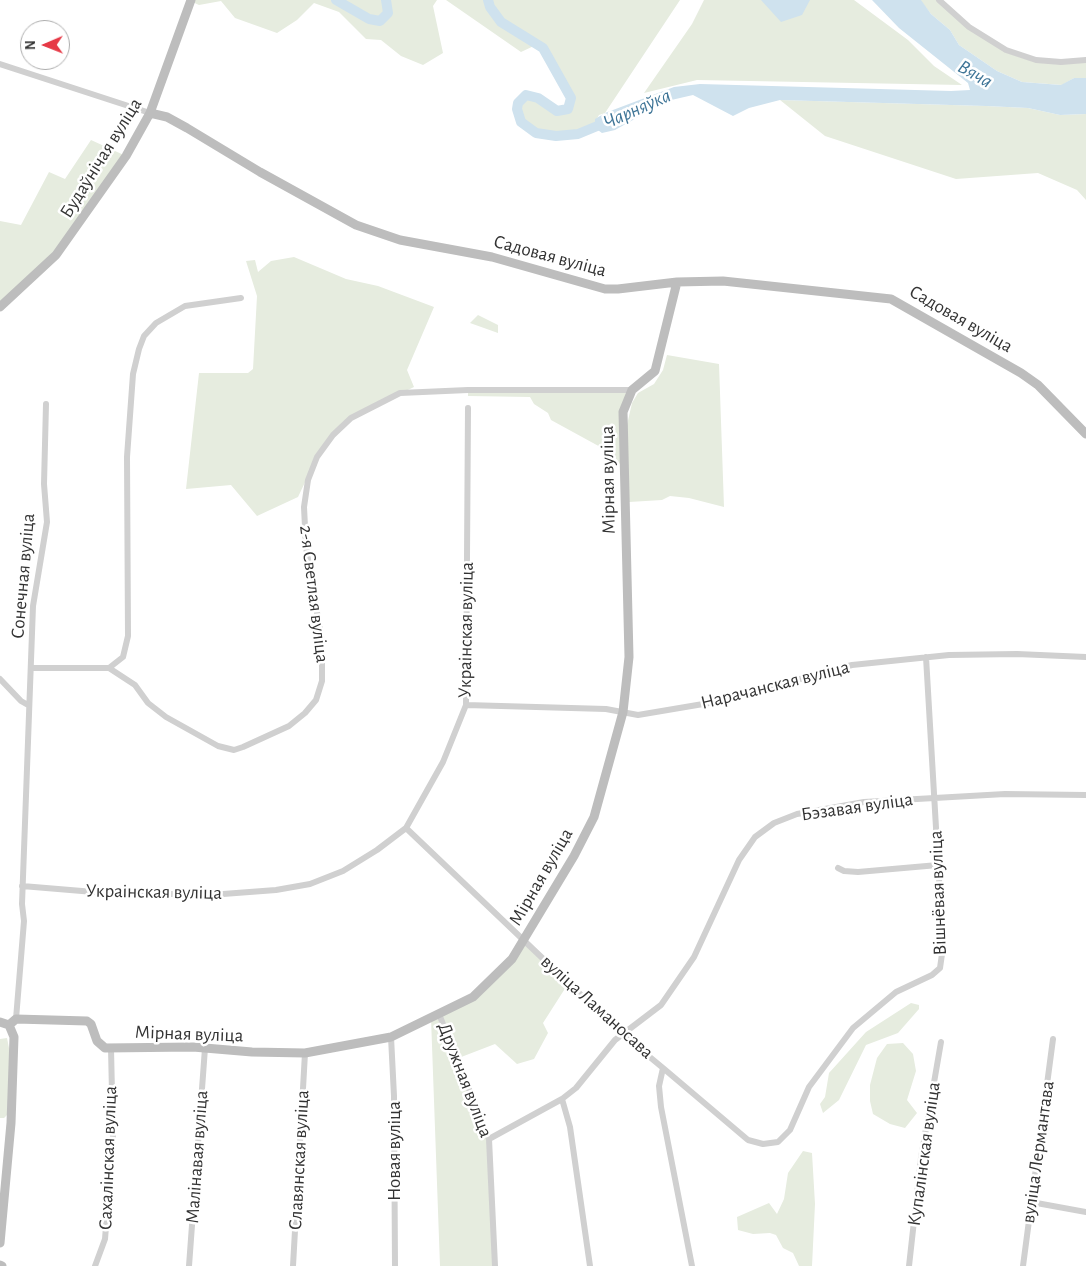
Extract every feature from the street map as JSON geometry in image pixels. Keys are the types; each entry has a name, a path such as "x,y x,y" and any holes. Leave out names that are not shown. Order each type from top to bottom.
{"street":[{"path":"939,0 969,28 1006,50 1036,60 1061,62 1086,60"},
{"name":"Будаўнічая вуліца","path":"0,307 40,272 70,238 126,156 150,113 191,1"},
{"name":"Садовая вуліца","path":"0,64 167,117 318,205 377,233 400,240 492,257 605,288 618,289 677,282 723,281 891,299 1021,373 1038,385 1086,434"},
{"path":"632,390 652,376 677,282"},
{"path":"32,668 109,668 123,657 128,636 127,457 133,374 139,350 144,336 156,323 185,306 241,298"},
{"name":"2-я Светлая вуліца","path":"109,668 135,685 148,703 166,717 194,734 227,749 243,748 288,726 305,714 316,700 324,671 322,642 306,547 304,507 308,480 318,456 333,435 350,418 400,393 468,390 632,390"},
{"name":"Мірная вуліца","path":"9,1024 87,1021 91,1024 100,1046 111,1048 205,1048 252,1052 304,1053 391,1037 473,997 512,958 574,856 594,817 623,712 629,657 622,426 625,402 632,390"},
{"name":"Сонечная вуліца","path":"0,1243 12,1123 14,1037 9,1024 23,957 22,886 28,705 32,668 36,580 47,522 44,484 46,404"},
{"name":"Украінская вуліца","path":"22,886 118,894 223,894 276,890 310,884 343,870 377,850 406,828 443,762 466,706 468,408"},
{"name":"Нарачанская вуліца","path":"466,706 589,708 638,715 654,714 739,696 852,665 926,657 1017,654 1086,657"},
{"name":"Вішнёвая вуліца","path":"664,1068 748,1140 755,1143 771,1144 784,1138 790,1130 809,1087 853,1028 896,992 932,975 940,968 943,955 926,657"},
{"path":"0,680 21,701 28,705"},
{"name":"Бэзавая вуліца","path":"489,1139 562,1099 576,1088 622,1034 656,1009 678,983 701,943 740,860 763,830 785,818 828,807 934,797 1005,794 1086,795"},
{"name":"вуліца Ламаносава","path":"406,828 622,1034 664,1068 660,1079 661,1107 692,1266"},
{"path":"838,868 858,872 938,866"},
{"name":"Дружная вуліца","path":"439,1014 489,1139 495,1266"},
{"name":"Новая вуліца","path":"391,1037 394,1096 395,1266"},
{"name":"вуліца Лермантава","path":"1023,1266 1053,1039"},
{"name":"Купалінская вуліца","path":"908,1266 921,1158 940,1042"},
{"name":"Сахалінская вуліца","path":"95,1266 105,1239 112,1148 111,1048"},
{"name":"Малінавая вуліца","path":"189,1266 205,1048"},
{"name":"Славянская вуліца","path":"293,1266 304,1053"},
{"path":"562,1099 570,1127 590,1266"},
{"path":"1031,1202 1086,1212"}],"shaded area":[{"path":"188,0 437,0 433,6 443,53 423,65 401,56 381,40 366,39 339,12 314,3 297,20 277,33 235,18 221,1 199,5"},
{"path":"446,0 680,0 605,113 599,115 594,124 595,128 578,134 556,136 529,130 521,122 517,109 518,103 526,95 538,98 557,111 568,109 570,104 569,93 543,48 538,44 521,52"},
{"path":"704,0 854,0 908,40 934,66 962,85 697,80 644,93 692,24"},
{"path":"920,0 939,0 952,13 1006,50 1036,60 1086,60 1086,78 1074,78 1062,85 1022,82 997,71 959,45 950,30 931,14"},
{"path":"780,100 986,106 1028,108 1060,115 1086,114 1086,200 1077,190 1038,173 956,179 825,136"},
{"path":"91,140 126,156 70,238 0,307 0,221 21,225 49,172 65,179"},
{"path":"294,257 346,279 378,286 434,307 407,370 414,387 351,418 317,457 298,497 257,516 231,485 186,489 199,373 248,373 253,369 257,296 246,261 255,260 258,272 271,261"},
{"path":"478,315 498,325 498,333 470,323"},
{"path":"667,355 719,364 724,507 689,498 670,496 662,500 629,502 627,425 632,403 638,393 654,384 663,370"},
{"path":"468,390 632,390 627,397 623,467 613,463 604,449 551,420 548,413 534,404 530,397 468,396"},
{"path":"523,940 566,987 543,1023 548,1033 534,1059 517,1064 495,1044 456,1059 487,1130 495,1266 440,1266 431,1018 473,997"},
{"path":"911,1003 919,1005 919,1009 898,1033 866,1045 839,1100 823,1113 820,1104 825,1097 829,1073 866,1032"},
{"path":"7,1038 11,1058 7,1115 4,1118 0,1118 0,1039"},
{"path":"903,1043 913,1054 916,1071 907,1100 917,1113 905,1128 890,1124 873,1114 870,1101 870,1085 877,1058 887,1044"},
{"path":"803,1151 812,1153 815,1204 812,1266 799,1266 793,1253 783,1248 776,1235 770,1233 753,1234 738,1230 737,1217 769,1203 777,1214 784,1199 788,1173"}],"water":[{"path":"761,0 810,0 802,15 781,22"},
{"name":"Вяча","path":"872,0 921,0 931,14 950,30 959,45 997,71 1022,82 1061,85 1074,78 1086,78 1086,114 1060,115 1028,108 986,106 780,100 749,108 733,116 693,95 667,101 615,130 602,133 595,128 595,119 605,113 674,87 700,84 970,90 968,83 899,28"}],"waterway":[{"name":"Чарняўка","path":"336,0 369,19 380,21 388,13 386,0"},
{"name":"Чарняўка","path":"488,0 490,7 501,22 543,48 571,98 568,109 557,111 538,98 526,95 518,103 517,109 521,122 536,133 556,136 578,134 607,122"}]}
